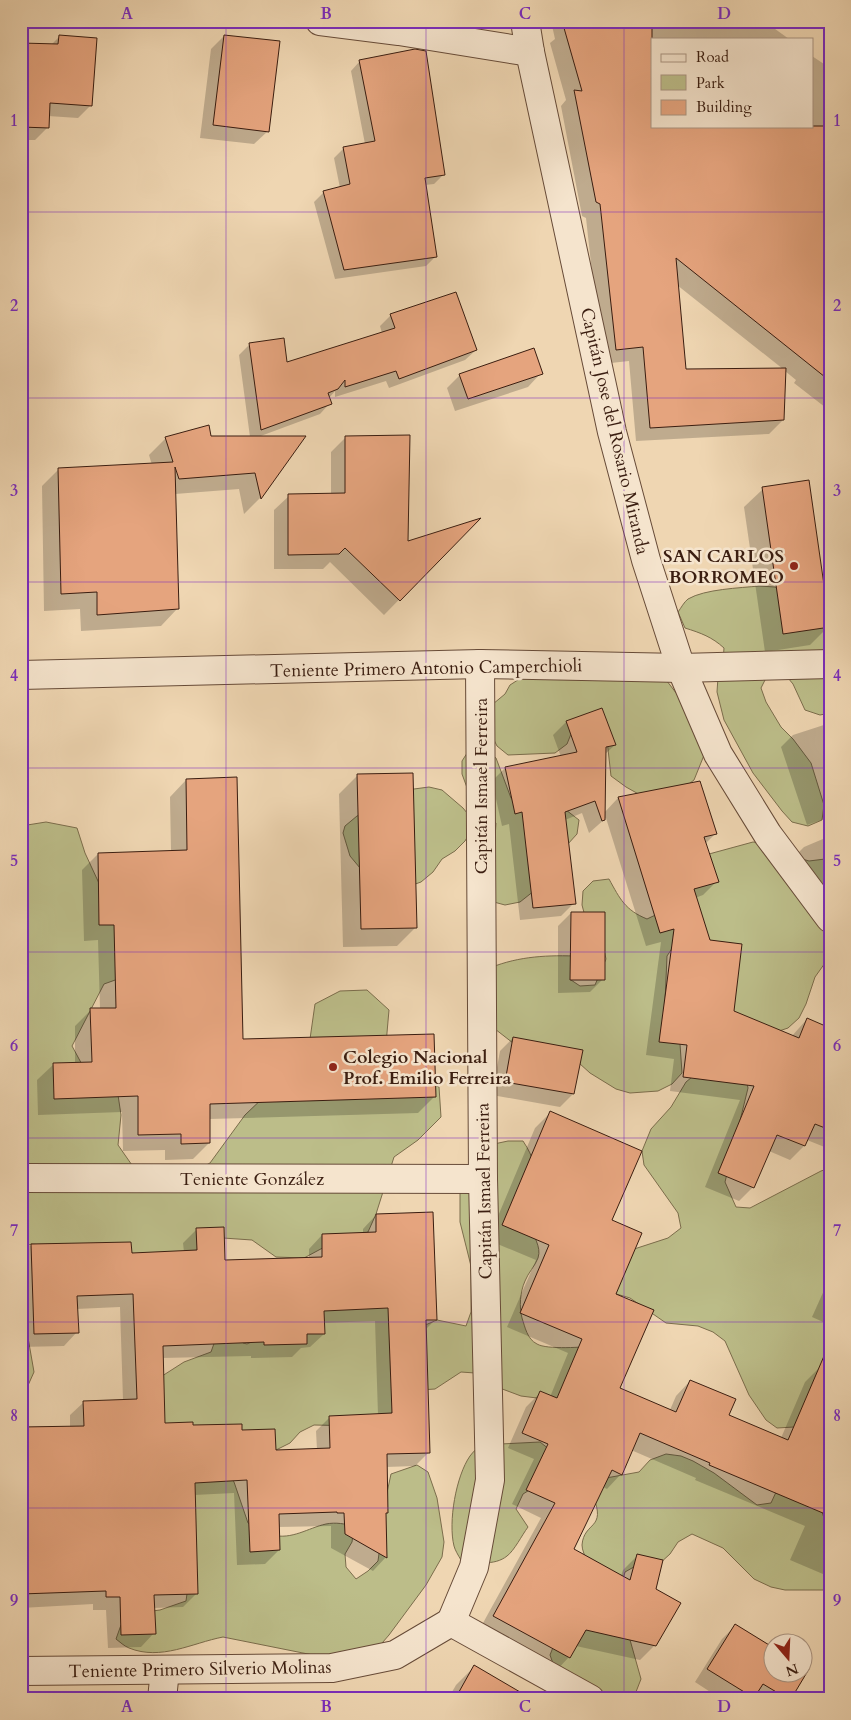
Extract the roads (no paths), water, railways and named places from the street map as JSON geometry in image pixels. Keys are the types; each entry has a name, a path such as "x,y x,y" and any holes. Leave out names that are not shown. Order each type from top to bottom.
{"street":[{"path":"320,21 399,26 530,52"},
{"name":"Capitán Jose del Rosario Miranda","path":"525,21 530,52 612,432 646,560 681,668 718,754 768,835 830,918"},
{"name":"Teniente Primero Antonio Camperchioli","path":"21,675 480,664 681,668 830,664"},
{"name":"Capitán Ismael Ferreira","path":"450,1622 474,1567 490,1480 483,1180 480,664"},
{"name":"Teniente González","path":"21,1178 483,1180"},
{"path":"450,1622 590,1699"},
{"name":"Teniente Primero Silverio Molinas","path":"21,1672 332,1668 396,1655 450,1622"},
{"path":"162,1699 165,1670"}],"place":[{"name":"SAN CARLOS BORROMEO","path":"794,566"},
{"name":"Colegio Nacional Prof. Emilio Ferreira","path":"333,1067"}]}
